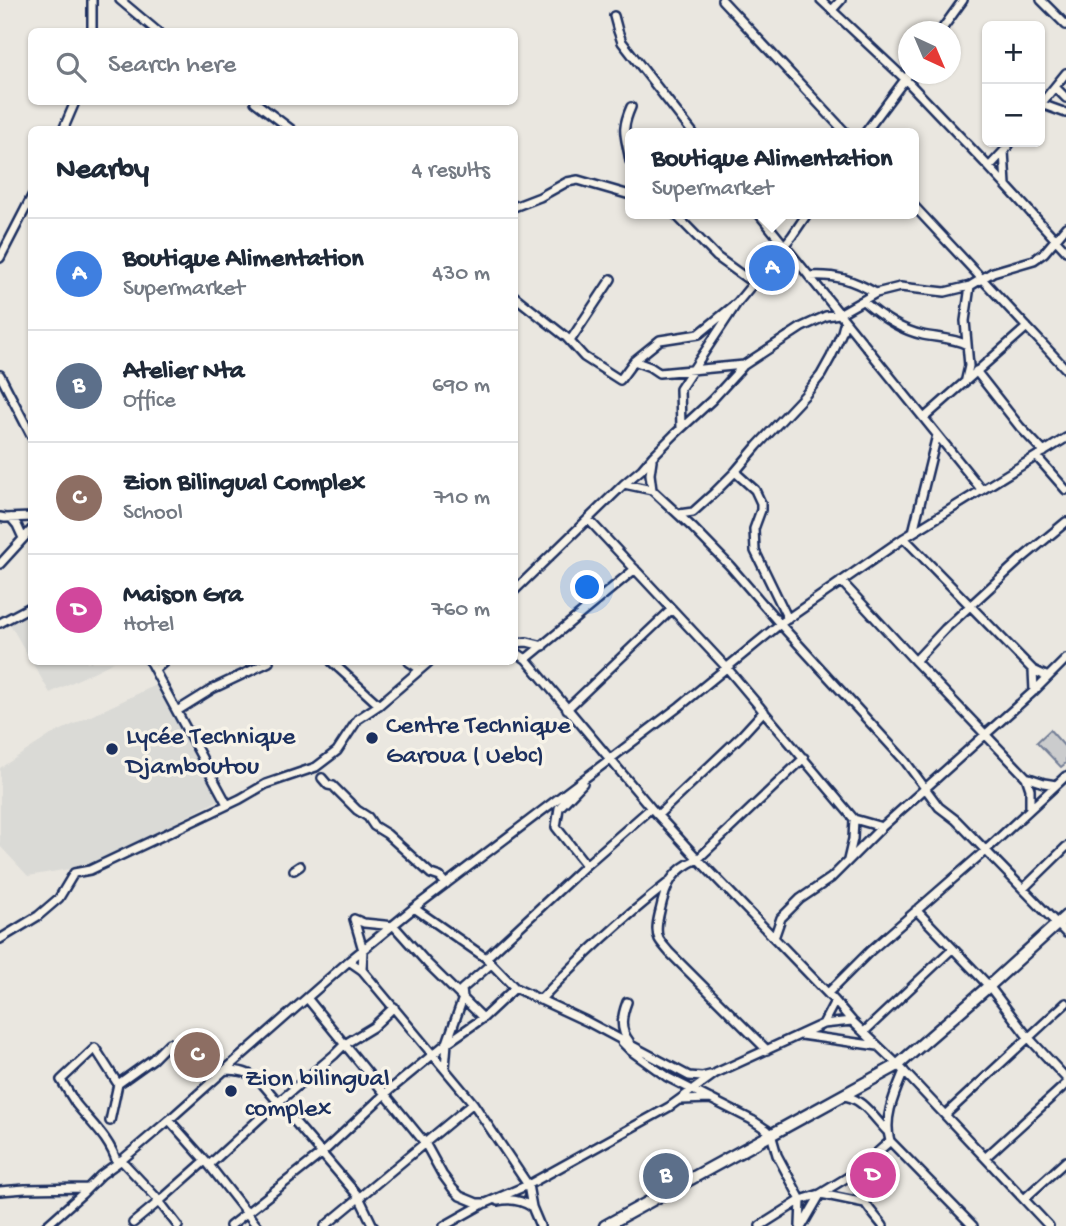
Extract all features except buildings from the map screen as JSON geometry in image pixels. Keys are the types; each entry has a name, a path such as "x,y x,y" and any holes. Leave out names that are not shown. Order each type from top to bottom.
{"main road":[{"path":"605,1226 841,1096 901,1068 1066,916"}],"street":[{"path":"92,0 92,28"},
{"path":"120,0 153,28"},
{"path":"722,0 841,128"},
{"path":"821,0 898,68"},
{"path":"832,10 841,0"},
{"path":"948,21 963,0"},
{"path":"1041,0 1066,25"},
{"path":"614,16 622,42 689,128"},
{"path":"1045,98 1066,73"},
{"path":"869,128 901,84"},
{"path":"914,84 1066,251"},
{"path":"1055,87 1066,98"},
{"path":"65,126 74,105"},
{"path":"259,105 287,126"},
{"path":"1045,106 1066,113"},
{"path":"625,140 624,122 631,107"},
{"path":"989,167 1007,147"},
{"path":"1004,151 1006,185"},
{"path":"518,205 567,182 578,180 625,194"},
{"path":"0,258 28,204"},
{"path":"919,211 1066,369"},
{"path":"680,219 717,257 753,283"},
{"path":"763,219 981,489"},
{"path":"681,428 680,389 737,303 803,219"},
{"path":"518,588 712,400 744,365 802,327 826,316 839,314 876,293 900,287 945,292 970,286 999,269 1034,260 1044,253 1066,227"},
{"path":"809,276 836,276 856,282 876,293"},
{"path":"570,341 611,279"},
{"path":"965,380 969,366 965,321 970,286"},
{"path":"518,299 570,341 584,357 620,380 634,361 660,341 699,334 737,303"},
{"path":"863,301 896,325 919,334 961,341 967,345"},
{"path":"679,514 693,512 735,472 806,394 821,375 845,321"},
{"path":"924,418 1027,327"},
{"path":"634,361 659,373 744,365"},
{"path":"976,371 1066,490"},
{"path":"0,375 28,429"},
{"path":"912,533 937,435"},
{"path":"46,1226 101,1175 169,1121 349,961 414,908 680,706 780,624 904,538 1066,438"},
{"path":"652,490 650,474 653,456"},
{"path":"735,472 759,496 761,510 754,530 755,551 788,619"},
{"path":"624,484 652,490 693,528 905,761 939,807 956,820 1066,933"},
{"path":"693,512 693,528"},
{"path":"0,517 28,517"},
{"path":"11,518 23,538"},
{"path":"588,519 727,668 854,819 882,827"},
{"path":"915,661 946,629 1066,522"},
{"path":"0,564 28,533"},
{"path":"904,538 1033,670 1048,677"},
{"path":"527,659 635,569"},
{"path":"841,581 1027,777 1056,785"},
{"path":"0,623 28,608"},
{"path":"567,709 672,609"},
{"path":"518,645 527,642 543,646"},
{"path":"518,651 698,859 986,1157 1044,1224"},
{"path":"774,938 781,919 800,899 831,878 882,827 1066,659"},
{"path":"152,665 226,804"},
{"path":"155,670 161,665"},
{"path":"177,710 214,688 263,665"},
{"path":"335,665 379,705"},
{"path":"414,665 420,669"},
{"path":"0,939 38,916 59,898 74,873 90,870 266,784 316,767 337,751 358,719 379,705 425,665"},
{"path":"1033,670 1034,691"},
{"path":"658,815 764,711"},
{"path":"996,724 996,745"},
{"path":"540,1000 573,965 668,883 686,864 698,859 804,758"},
{"path":"586,865 556,827 559,808 589,774"},
{"path":"828,993 869,952 1066,776"},
{"path":"1027,777 1030,809"},
{"path":"321,778 430,874 440,877 446,884"},
{"path":"445,1068 447,1044 463,998 462,989 586,865 652,808"},
{"path":"848,861 854,819"},
{"path":"1023,889 1066,847"},
{"path":"668,883 657,923 658,938 767,1050"},
{"path":"414,908 488,961 515,988 586,1021 689,1076 702,1077 716,1073 823,1024 852,1021"},
{"path":"916,911 989,986 1028,1037 1066,1077"},
{"path":"362,970 363,950 354,919 364,923 394,926 482,1018"},
{"path":"864,1032 952,949"},
{"path":"349,961 362,970 473,1103 528,1185 532,1208 540,1226"},
{"path":"230,1226 321,1154 386,1093 482,1018 515,988"},
{"path":"307,998 425,1143 442,1174 460,1196 477,1203 515,1200 532,1208"},
{"path":"823,1024 835,1001"},
{"path":"627,1002 622,1026 633,1045"},
{"path":"944,1115 1066,1003"},
{"path":"133,1223 345,1044 373,1027 394,1007"},
{"path":"800,1035 878,1046"},
{"path":"619,1038 631,1051 667,1077 752,1120 771,1135 777,1155 801,1200 801,1226"},
{"path":"110,1121 118,1084 153,1059 169,1043"},
{"path":"118,1084 95,1048 61,1080 119,1162 159,1201 178,1226"},
{"path":"334,1055 351,1052"},
{"path":"901,1068 887,1130 890,1141 973,1226"},
{"path":"225,1070 254,1076 359,1197 373,1226"},
{"path":"444,1226 486,1203 528,1185 680,1100 716,1073"},
{"path":"986,1157 1066,1084"},
{"path":"841,1096 857,1100 887,1130"},
{"path":"680,1100 712,1099"},
{"path":"325,1226 473,1103"},
{"path":"169,1121 207,1163 257,1226"},
{"path":"760,1226 801,1200 820,1194 861,1168 890,1141"},
{"path":"1024,1199 1066,1161"},
{"path":"861,1168 857,1189 883,1226"},
{"path":"0,1191 89,1188"},
{"path":"820,1194 865,1203"},
{"path":"801,1226 820,1194"}],"shaded area":[{"path":"28,614 28,656 10,624"},
{"path":"34,665 108,665 50,693"},
{"path":"158,684 221,799 92,865 28,876 0,846 0,768 51,735"},
{"path":"1050,730 1066,748 1066,763 1061,767 1037,742"}],"place":[{"name":"Boutique Alimentation","path":"772,268"},
{"name":"Centre Technique Garoua ( Uebc)","path":"372,738"},
{"name":"Lycée Technique Djamboutou","path":"112,749"},
{"name":"Zion Bilingual Complex","path":"197,1055"},
{"name":"Zion bilingual complex","path":"231,1091"},
{"name":"Maison Gra","path":"873,1175"},
{"name":"Atelier Nta","path":"666,1176"}]}
